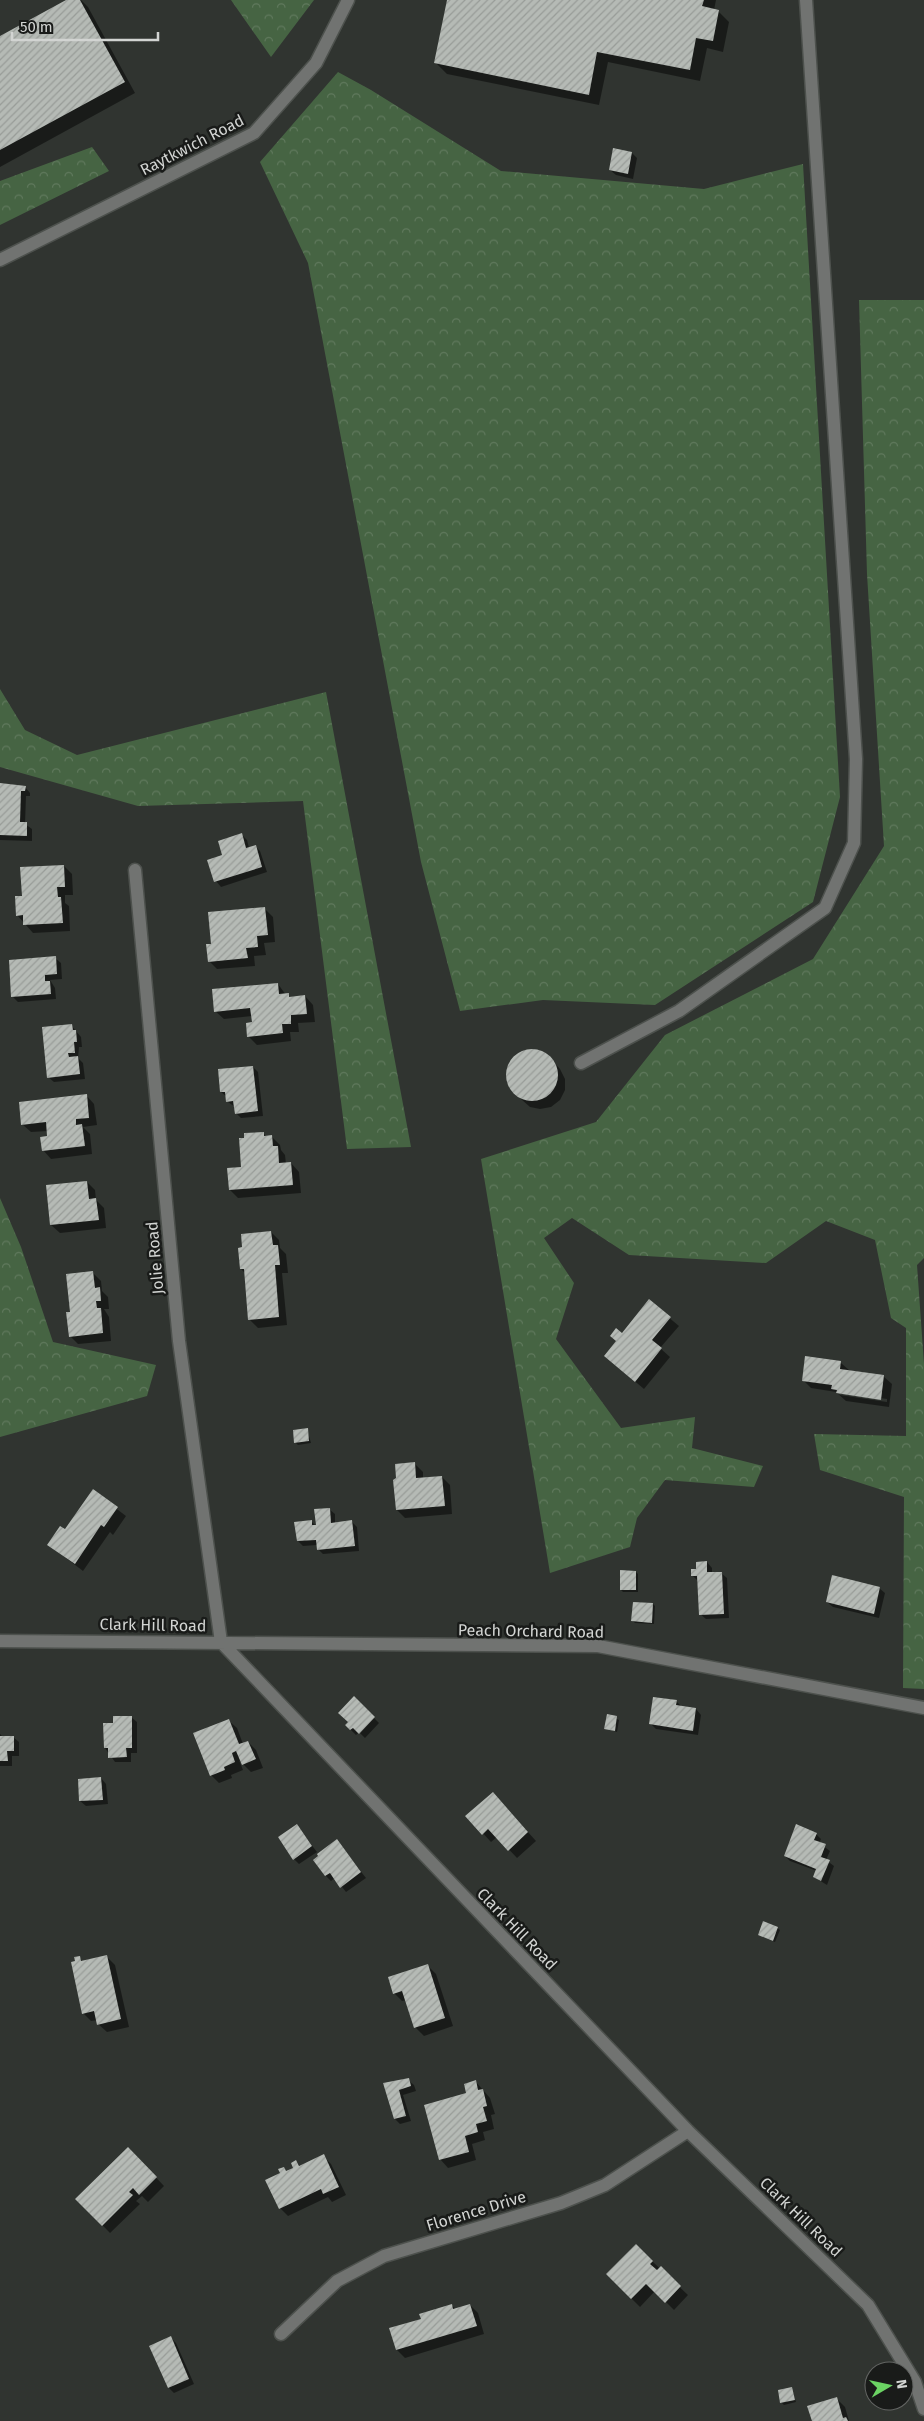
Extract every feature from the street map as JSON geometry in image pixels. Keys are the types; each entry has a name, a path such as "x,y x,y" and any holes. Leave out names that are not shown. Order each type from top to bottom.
{"street":[{"name":"Raytkwich Road","path":"0,260 254,133 316,63 348,0"},
{"path":"581,1063 679,1011 825,908 854,843 856,759 806,0"},
{"name":"Jolie Road","path":"135,870 179,1341 222,1642"},
{"name":"Clark Hill Road","path":"0,1641 222,1642 688,2131 868,2306 915,2382 924,2409"},
{"name":"Peach Orchard Road","path":"222,1642 598,1646 924,1708"},
{"name":"Florence Drive","path":"281,2334 338,2281 384,2256 561,2203 596,2189 688,2131"}],"green space":[{"path":"231,0 314,0 271,57"},
{"path":"338,72 371,90 501,171 704,189 803,164 840,797 813,902 655,1005 543,1000 460,1011 421,862 308,263 260,162"},
{"path":"92,147 109,171 0,225 0,181"},
{"path":"859,300 924,300 924,1258 917,1265 924,1364 924,1689 903,1688 904,1497 820,1470 814,1434 906,1436 906,1328 891,1318 875,1240 826,1221 766,1263 629,1255 572,1218 544,1238 574,1283 556,1339 621,1428 695,1417 692,1448 763,1466 754,1487 665,1480 637,1518 630,1547 550,1573 481,1159 596,1122 665,1035 813,959 884,846 867,574"},
{"path":"0,689 25,730 77,755 326,692 411,1147 347,1149 303,801 138,806 0,767"},
{"path":"0,1198 21,1247 53,1342 156,1365 147,1396 0,1437"}],"building":[{"path":"66,0 80,0 125,82 0,150 0,36"},
{"path":"447,0 704,0 702,6 719,10 713,41 696,38 690,70 597,52 589,95 434,63"},
{"path":"613,148 632,152 628,174 609,170"},
{"path":"0,783 26,786 25,791 21,791 20,822 27,822 27,836 0,835"},
{"path":"242,833 246,848 256,845 262,867 214,882 207,860 222,855 218,841"},
{"path":"64,865 65,887 57,887 58,897 61,897 63,923 23,925 23,915 16,916 15,896 22,896 20,867"},
{"path":"265,907 268,935 257,936 258,947 246,948 248,958 208,962 206,944 211,944 208,912"},
{"path":"56,956 57,974 45,975 45,981 50,981 51,994 11,997 9,960"},
{"path":"278,983 279,994 289,993 289,997 305,995 307,1014 291,1015 291,1024 282,1024 283,1033 247,1037 246,1023 252,1022 250,1008 214,1012 212,989"},
{"path":"72,1024 73,1030 76,1030 77,1042 74,1042 75,1053 68,1053 69,1057 78,1056 80,1074 47,1078 42,1027"},
{"path":"532,1049 542,1051 550,1057 556,1065 558,1075 556,1085 550,1093 542,1099 532,1101 522,1099 514,1093 508,1085 506,1075 508,1065 514,1057 522,1051"},
{"path":"253,1066 258,1111 235,1114 233,1101 226,1102 225,1092 220,1092 218,1069"},
{"path":"87,1094 89,1118 76,1119 76,1125 82,1124 85,1146 42,1151 40,1137 47,1136 46,1122 21,1125 19,1102"},
{"path":"264,1132 264,1136 272,1135 273,1146 278,1146 279,1163 291,1162 293,1185 229,1190 227,1168 241,1167 239,1138 244,1138 244,1133"},
{"path":"87,1181 89,1199 96,1198 99,1220 50,1225 46,1185"},
{"path":"271,1231 273,1245 278,1245 280,1265 275,1265 279,1317 248,1320 244,1269 240,1269 238,1248 242,1247 241,1234"},
{"path":"93,1271 95,1288 100,1287 101,1301 96,1301 97,1308 101,1308 103,1333 69,1337 66,1312 70,1312 66,1274"},
{"path":"649,1299 671,1317 652,1340 662,1348 635,1382 604,1356 616,1341 610,1336 616,1328 622,1333"},
{"path":"805,1356 841,1361 840,1369 884,1375 881,1400 836,1393 837,1390 831,1389 832,1385 802,1381"},
{"path":"308,1428 309,1441 294,1443 293,1430"},
{"path":"415,1462 416,1478 442,1476 445,1506 396,1510 393,1480 396,1478 395,1464"},
{"path":"93,1489 118,1507 104,1527 101,1525 75,1564 47,1545 60,1526 65,1529"},
{"path":"330,1508 331,1523 352,1520 355,1546 317,1550 316,1540 297,1541 294,1522 312,1520 312,1525 316,1525 314,1509"},
{"path":"707,1561 707,1572 722,1572 724,1614 699,1615 697,1576 691,1576 691,1569 696,1569 696,1562"},
{"path":"620,1570 636,1571 636,1590 620,1590"},
{"path":"832,1575 880,1587 874,1614 826,1602"},
{"path":"633,1602 653,1603 652,1623 631,1621"},
{"path":"354,1696 375,1717 359,1734 353,1728 350,1730 345,1725 348,1722 338,1713"},
{"path":"653,1697 677,1700 676,1705 696,1708 693,1731 649,1724"},
{"path":"607,1714 617,1716 615,1731 604,1729"},
{"path":"113,1716 132,1716 132,1748 126,1748 127,1757 108,1758 108,1748 104,1748 103,1723 113,1723"},
{"path":"229,1719 239,1744 248,1741 256,1759 242,1765 236,1751 232,1753 235,1762 224,1767 225,1770 210,1776 193,1733"},
{"path":"0,1736 14,1736 14,1751 7,1751 8,1761 0,1761"},
{"path":"101,1777 103,1800 79,1801 78,1779"},
{"path":"493,1792 528,1832 508,1851 488,1829 482,1835 465,1816"},
{"path":"297,1824 312,1846 293,1860 278,1837"},
{"path":"796,1824 817,1833 814,1840 826,1844 821,1857 830,1860 821,1881 813,1877 816,1869 784,1856"},
{"path":"337,1839 361,1872 340,1888 330,1873 325,1876 313,1860 318,1856 317,1854"},
{"path":"763,1921 778,1927 773,1941 758,1935"},
{"path":"107,1955 121,2019 97,2025 94,2011 82,2014 71,1962 75,1961 74,1957 80,1956 81,1961"},
{"path":"428,1964 445,2018 414,2028 402,1991 393,1994 388,1977"},
{"path":"409,2078 411,2086 399,2090 406,2116 394,2119 383,2083"},
{"path":"476,2080 478,2090 483,2089 487,2106 483,2107 487,2121 476,2124 478,2132 465,2136 469,2152 439,2160 424,2105 466,2093 464,2084"},
{"path":"128,2147 157,2177 139,2195 133,2188 129,2192 133,2195 102,2226 75,2199"},
{"path":"324,2154 339,2187 323,2194 321,2189 279,2209 265,2180 280,2173 278,2169 284,2167 286,2171 293,2168 291,2163 296,2160 299,2166"},
{"path":"636,2244 653,2261 650,2264 657,2270 661,2266 681,2286 665,2303 646,2284 631,2299 606,2274"},
{"path":"452,2304 453,2309 470,2304 477,2326 396,2350 389,2328 421,2319 419,2314"},
{"path":"171,2336 189,2379 168,2388 149,2346"},
{"path":"792,2387 795,2400 780,2403 778,2390"},
{"path":"837,2397 843,2418 846,2417 848,2421 812,2421 807,2406"}]}
